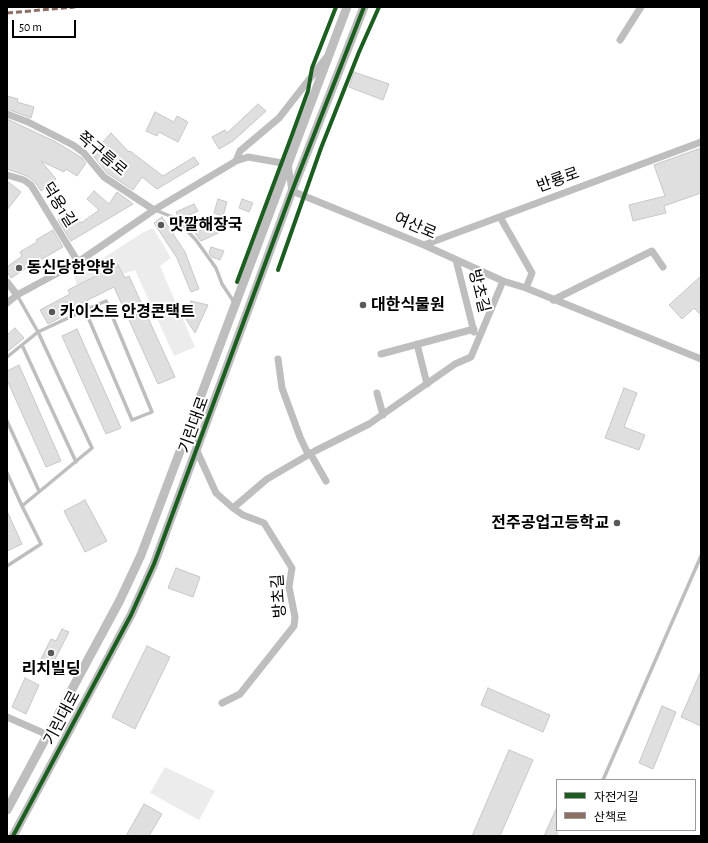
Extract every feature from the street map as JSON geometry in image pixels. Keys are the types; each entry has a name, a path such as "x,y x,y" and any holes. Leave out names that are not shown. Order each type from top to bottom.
{"street":[{"name":"기린대로","path":"7,810 120,600 140,555 346,7"},
{"name":"기린대로","path":"13,836 131,615 154,564 292,191 364,7"},
{"path":"620,40 641,7"},
{"path":"236,161 240,151 279,118 326,58"},
{"name":"쪽구름로","path":"7,114 28,122 73,145 84,154 104,177 154,210"},
{"name":"반룡로","path":"424,245 701,142"},
{"path":"7,303 17,295 78,262 154,210 236,161 248,156 288,164 292,191"},
{"name":"덕용1길","path":"7,175 24,180 31,185 78,262"},
{"path":"7,180 18,179"},
{"name":"여산로","path":"292,191 424,245 503,281 526,288 701,359"},
{"path":"500,217 532,273 526,288"},
{"path":"554,300 652,251 663,267"},
{"name":"방초길","path":"456,260 477,342"},
{"name":"방초길","path":"233,508 268,479 309,454 370,424 454,364 470,357 503,281"},
{"path":"7,282 17,295"},
{"name":"방초길","path":"381,354 474,329"},
{"path":"417,344 427,384"},
{"path":"278,359 282,388 300,437 326,481"},
{"path":"377,393 383,415"},
{"name":"방초길","path":"197,451 216,493 243,515 264,524 292,568 289,587 295,617 294,626 240,694 222,703"},
{"name":"기린대로","path":"7,717 48,734"}],"lane":[{"name":"쪽구름로","path":"154,210 175,218 196,240 216,268 222,284 234,302"},
{"path":"17,295 38,332 92,448 22,506"},
{"path":"7,358 38,332 106,300 152,412 132,420 85,310"},
{"path":"22,345 76,462"},
{"path":"7,421 40,491"},
{"path":"7,473 41,544 7,566"},
{"path":"603,779 701,556"}],"shaded area":[{"path":"153,228 171,258 160,266 195,347 174,356 135,270 119,275 115,267 77,285 74,277 142,233"},
{"path":"165,767 215,791 199,820 150,793"}],"building":[{"path":"354,72 389,84 383,100 349,87"},
{"path":"7,96 18,99 17,102 34,107 31,118 7,109"},
{"path":"258,104 266,111 233,141 219,149 212,137 225,130 227,133"},
{"path":"155,112 174,122 177,116 188,122 178,142 159,132 157,136 146,131"},
{"path":"7,119 56,142 82,158 86,163 77,176 66,169 64,172 41,161 56,179 41,191 35,182 27,176 7,169"},
{"path":"111,133 129,152 130,151 163,176 194,157 199,164 157,189 142,177 133,190 107,173 92,154"},
{"path":"701,148 701,193 664,206 666,213 633,221 629,205 665,196 654,165"},
{"path":"7,181 21,192 7,210"},
{"path":"94,191 109,204 117,192 133,204 71,241 58,220 73,211 81,223 99,210 87,199"},
{"path":"218,199 227,202 223,216 214,213"},
{"path":"242,199 253,203 249,212 239,208"},
{"path":"194,204 198,211 180,219 178,217 176,212"},
{"path":"162,217 185,252 199,289 191,292 177,258 154,223"},
{"path":"214,224 218,233 201,241 195,233"},
{"path":"53,230 63,247 11,278 7,272 7,267 22,256 20,252"},
{"path":"211,247 224,251 220,260 212,257 209,253"},
{"path":"118,265 125,278 129,276 175,377 158,384 114,287 66,311 67,314 48,324 40,310 70,294 68,290"},
{"path":"701,276 701,315 694,308 682,319 669,305"},
{"path":"191,301 208,305 195,333 184,316"},
{"path":"15,328 24,338 7,352 7,335"},
{"path":"77,329 121,428 106,434 62,336"},
{"path":"19,365 61,461 46,467 7,380 7,371"},
{"path":"624,388 637,393 624,427 645,435 639,450 605,438"},
{"path":"85,500 107,541 85,552 64,511"},
{"path":"7,511 22,544 7,551"},
{"path":"176,568 200,577 193,597 168,588"},
{"name":"리치빌딩","path":"62,629 69,632 51,667 40,661 51,639 56,641"},
{"path":"147,646 170,657 135,729 112,717"},
{"path":"701,671 701,726 681,717"},
{"path":"25,678 39,685 26,714 12,707"},
{"path":"488,688 550,715 543,732 481,705"},
{"path":"662,706 676,712 653,769 639,763"},
{"path":"509,750 533,760 500,836 472,836"},
{"path":"144,804 162,814 149,836 126,836"},
{"path":"556,809 557,836 544,836"}],"marked path":[{"path":"7,13 75,7"}],"cycle path":[{"path":"237,282 308,91 312,68 336,7"},
{"path":"13,836 131,615 154,564 292,191 364,7"},
{"path":"278,270 321,148 359,52 379,7"}],"place":[{"name":"맛깔해장국","path":"161,225"},
{"name":"동신당한약방","path":"19,268"},
{"name":"대한식물원","path":"363,305"},
{"name":"카이스트 안경콘택트","path":"52,312"},
{"name":"전주공업고등학교","path":"617,523"},
{"name":"리치빌딩","path":"51,653"}]}
